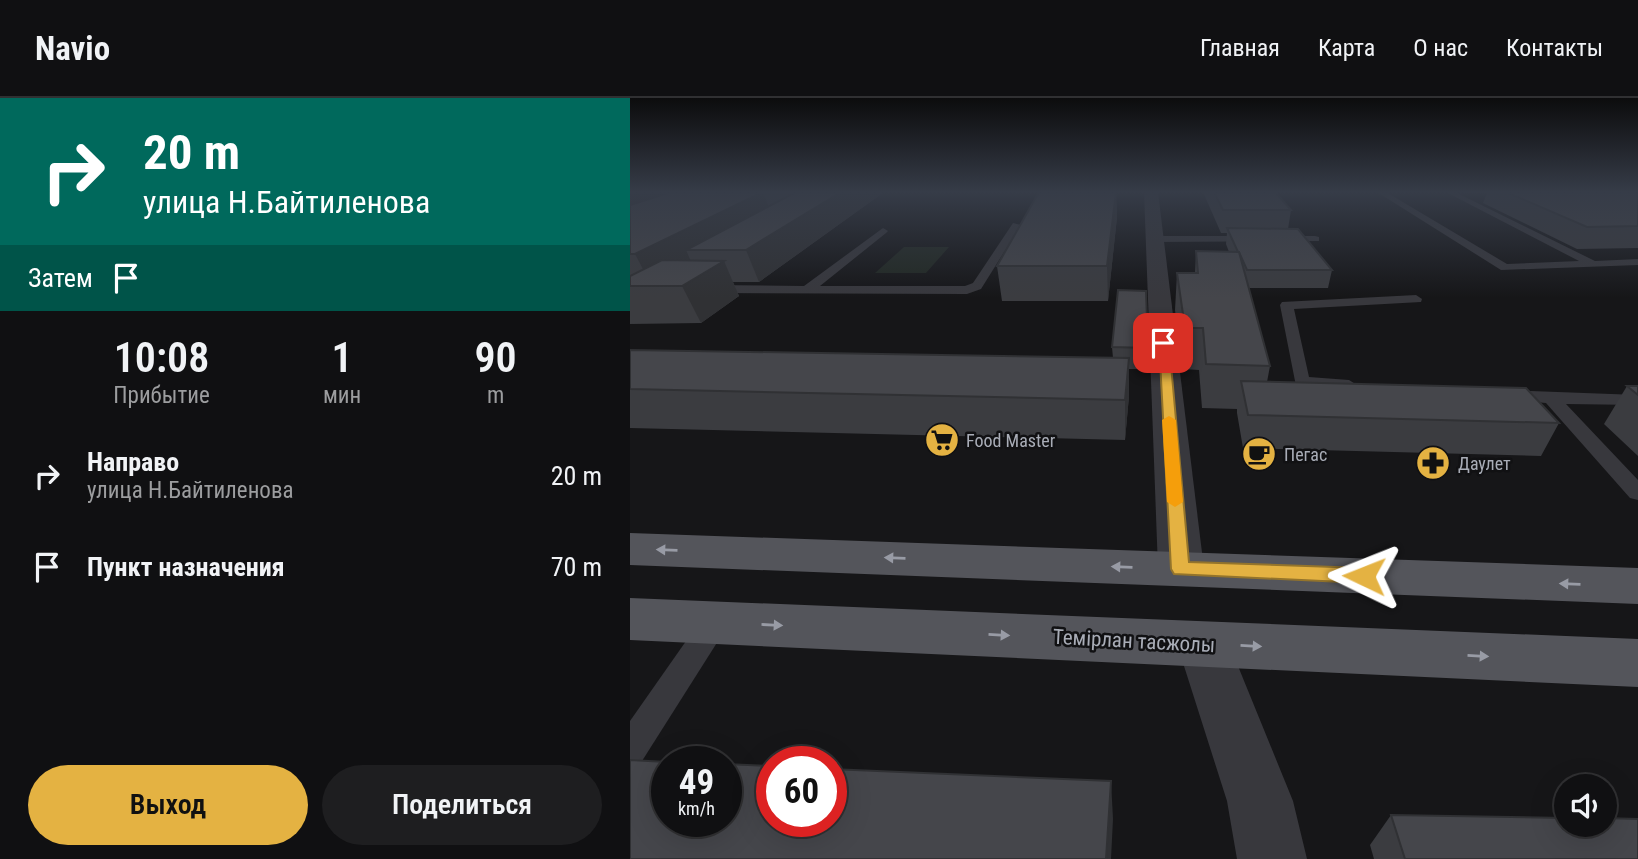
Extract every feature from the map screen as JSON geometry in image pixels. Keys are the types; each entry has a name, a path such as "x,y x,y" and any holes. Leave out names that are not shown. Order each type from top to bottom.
{"main road":[{"path":"630,548 1638,586"},
{"name":"Темірлан тасжолы","path":"630,619 1638,663"}],"street":[{"path":"1154,228 1181,569"},
{"path":"1203,644 1259,801 1272,859"}],"lane":[{"path":"699,278 805,291 967,290 978,286 1014,228"},
{"path":"1439,228 1506,268 1638,262"},
{"path":"1520,228 1593,264"},
{"path":"805,291 883,232"},
{"path":"1155,239 1315,239"},
{"path":"1371,386 1302,382 1287,305 1416,299"},
{"path":"1496,394 1638,400"},
{"path":"1551,398 1638,493"},
{"path":"630,749 715,622"}],"shaded area":[{"path":"904,247 949,247 926,273 875,273"}],"building":[{"path":"630,228 690,228 635,254 630,254"},
{"path":"729,228 783,228 746,250 686,250"},
{"path":"1019,228 1112,228 1107,266 997,266"},
{"path":"1227,228 1298,229 1332,270 1247,270"},
{"path":"1196,251 1239,252 1270,366 1206,364 1203,328 1185,328 1177,273 1198,273"},
{"path":"662,260 724,261 682,286 630,286 630,276"},
{"path":"1118,290 1146,291 1148,348 1112,347"},
{"path":"630,350 1129,358 1125,400 630,389"},
{"path":"1241,381 1526,388 1559,423 1248,415"},
{"path":"1627,386 1638,386 1638,395"},
{"path":"630,760 651,761 651,837 742,837 742,765 756,765 756,837 847,837 847,770 1111,781 1106,859 630,859"},
{"path":"1391,815 1554,818 1554,837 1617,837 1617,818 1638,819 1638,859 1405,859"}],"slow traffic":[{"path":"1169,420 1175,502"}],"place":[{"name":"Food Master","path":"942,440"},
{"name":"Пегас","path":"1259,454"},
{"name":"Даулет","path":"1433,463"}],"route":[{"path":"1163,343 1181,569 1364,576"}]}
